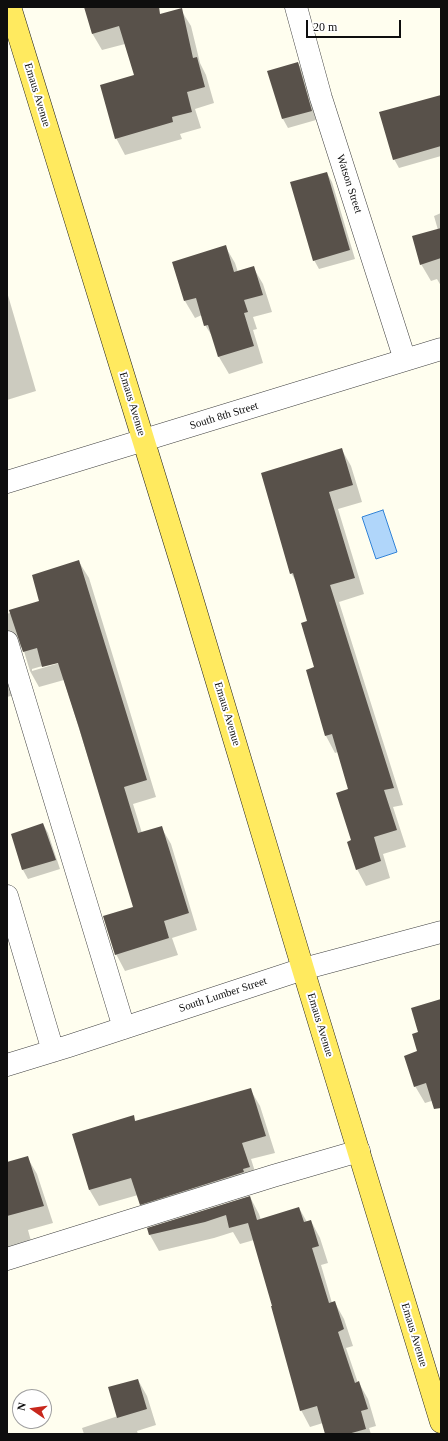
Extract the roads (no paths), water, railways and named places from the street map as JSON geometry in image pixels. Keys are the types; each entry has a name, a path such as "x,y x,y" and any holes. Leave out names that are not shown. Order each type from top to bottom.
{"main road":[{"name":"Emaus Avenue","path":"10,7 188,585 441,1422"}],"street":[{"name":"Watson Street","path":"296,7 321,98 405,360"},
{"name":"South 8th Street","path":"7,482 441,349"},
{"path":"7,642 124,1028"},
{"path":"7,896 53,1051"},
{"name":"South Lumber Street","path":"7,1065 303,969 441,932"},
{"path":"7,1259 273,1176 359,1151"}],"water":[{"path":"383,510 397,552 376,559 362,517"}]}
